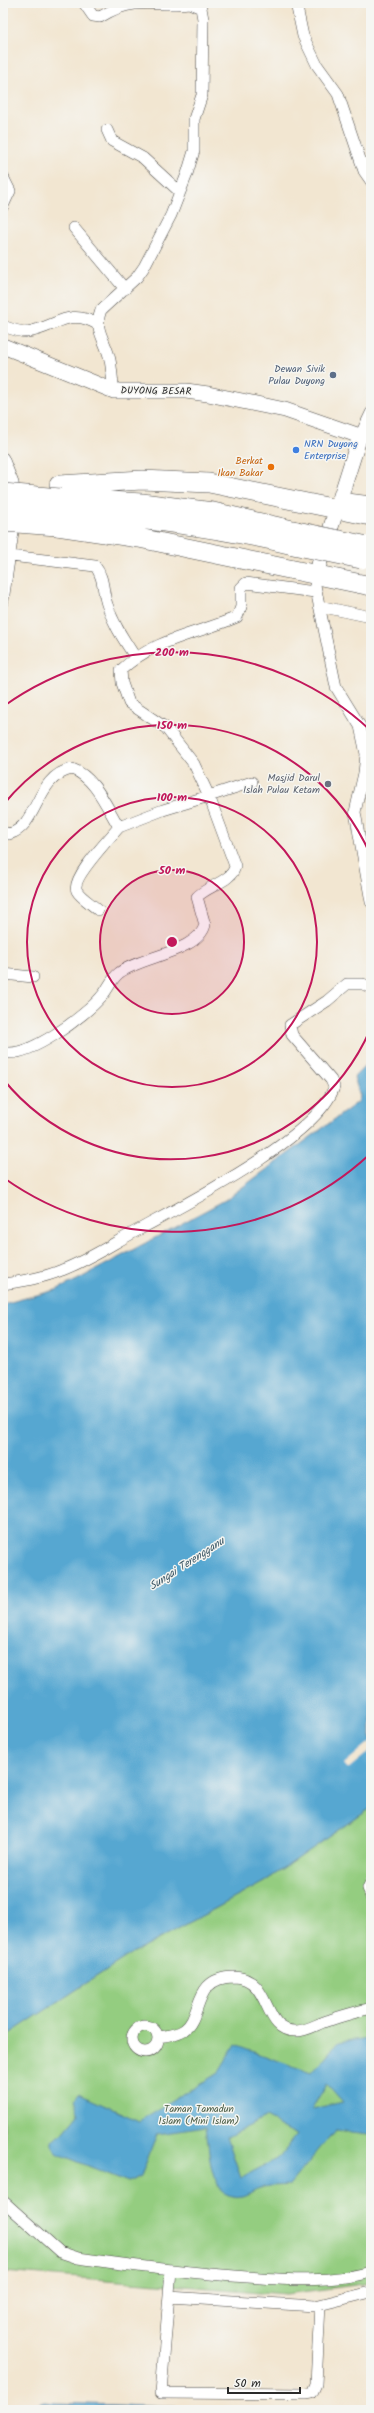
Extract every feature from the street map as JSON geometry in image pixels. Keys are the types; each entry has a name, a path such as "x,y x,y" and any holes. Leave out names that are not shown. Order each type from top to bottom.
{"highway":[{"path":"3,522 142,480 209,483 339,503 371,516"},
{"path":"3,486 59,506 139,538 316,583 371,586"},
{"path":"3,493 59,506"},
{"path":"3,508 142,504 213,512 295,538 366,553"}],"street":[{"path":"84,3 93,16 100,17 113,10 134,4 168,6 188,3 201,8 203,19 202,95 194,119 194,151 180,192 171,215 144,267 125,289 101,310 97,324 110,360 114,391"},
{"path":"296,3 303,36 317,66 338,94 364,171 371,182"},
{"path":"107,130 112,141 143,158 180,192"},
{"path":"3,177 10,191 3,206"},
{"path":"74,228 125,289"},
{"path":"6,348 3,327 26,332 76,316 86,318 97,324"},
{"name":"DUYONG BESAR","path":"6,348 114,391 186,391 208,394 284,410 360,436"},
{"path":"371,414 360,436 316,583 319,606 336,687 360,726 366,754 364,773 355,812 371,902"},
{"path":"3,458 13,483 16,505 11,556 3,601"},
{"path":"339,503 371,502"},
{"path":"11,556 95,566 101,572 104,592 113,621 136,657"},
{"path":"3,1052 16,1053 25,1050 64,1028 82,1015 103,996 119,972 179,947 203,930 205,925 197,897 209,887 229,876 234,871 235,866 209,796 194,764 166,728 129,702 122,683 121,670 136,657 170,639 212,628 237,617 241,607 241,588 246,583 316,583"},
{"path":"319,606 371,617"},
{"path":"3,832 9,834 21,828 50,781 64,770 72,769 86,776 119,827"},
{"path":"98,910 77,891 76,886 83,869 119,827 163,810 252,782"},
{"path":"3,974 33,977"},
{"path":"3,1284 31,1280 64,1270 234,1177 289,1138 326,1104 334,1087 331,1080 292,1035 290,1025 328,1001 347,984 359,984 371,988"},
{"path":"371,1882 368,1888 371,1897"},
{"path":"158,2037 172,2035 185,2030 193,2019 202,1994 211,1985 224,1978 247,1979 256,1986 276,2023 295,2031 371,2008"},
{"path":"3,2201 60,2252 78,2258 171,2270 295,2281 345,2278 371,2272"},
{"path":"171,2270 161,2394 312,2393 316,2384 320,2305"},
{"path":"169,2297 320,2305 371,2292"}],"green space":[{"name":"Taman Tamadun Islam (Mini Islam)","path":"371,1808 371,2283 286,2294 3,2272 3,2038 126,1957 264,1882"}],"water":[{"name":"Sungai Terengganu","path":"371,1060 371,1808 264,1882 126,1957 3,2038 3,1304 56,1290 225,1200 358,1102 360,1096 354,1077"},
{"path":"371,2038 371,2133 335,2130 290,2185 264,2187 243,2196 231,2196 223,2191 212,2172 206,2127 157,2134 141,2176 128,2182 56,2153 52,2147 52,2140 65,2131 79,2114 74,2099 79,2094 139,2121 218,2073 235,2045 312,2073 338,2042","holes":["327,2084 343,2102 312,2109 312,2108","265,2118 297,2135 280,2157 241,2178 227,2137"]},
{"path":"45,2402 56,2403 268,2410 18,2410"}],"pier":[{"path":"371,1741 371,1750 348,1769 344,1764"}],"place":[{"name":"Dewan Sivik Pulau Duyong","path":"333,375"},
{"name":"NRN Duyong Enterprise","path":"296,450"},
{"name":"Berkat Ikan Bakar","path":"271,467"},
{"name":"Masjid Darul Islah Pulau Ketam","path":"328,784"}]}
